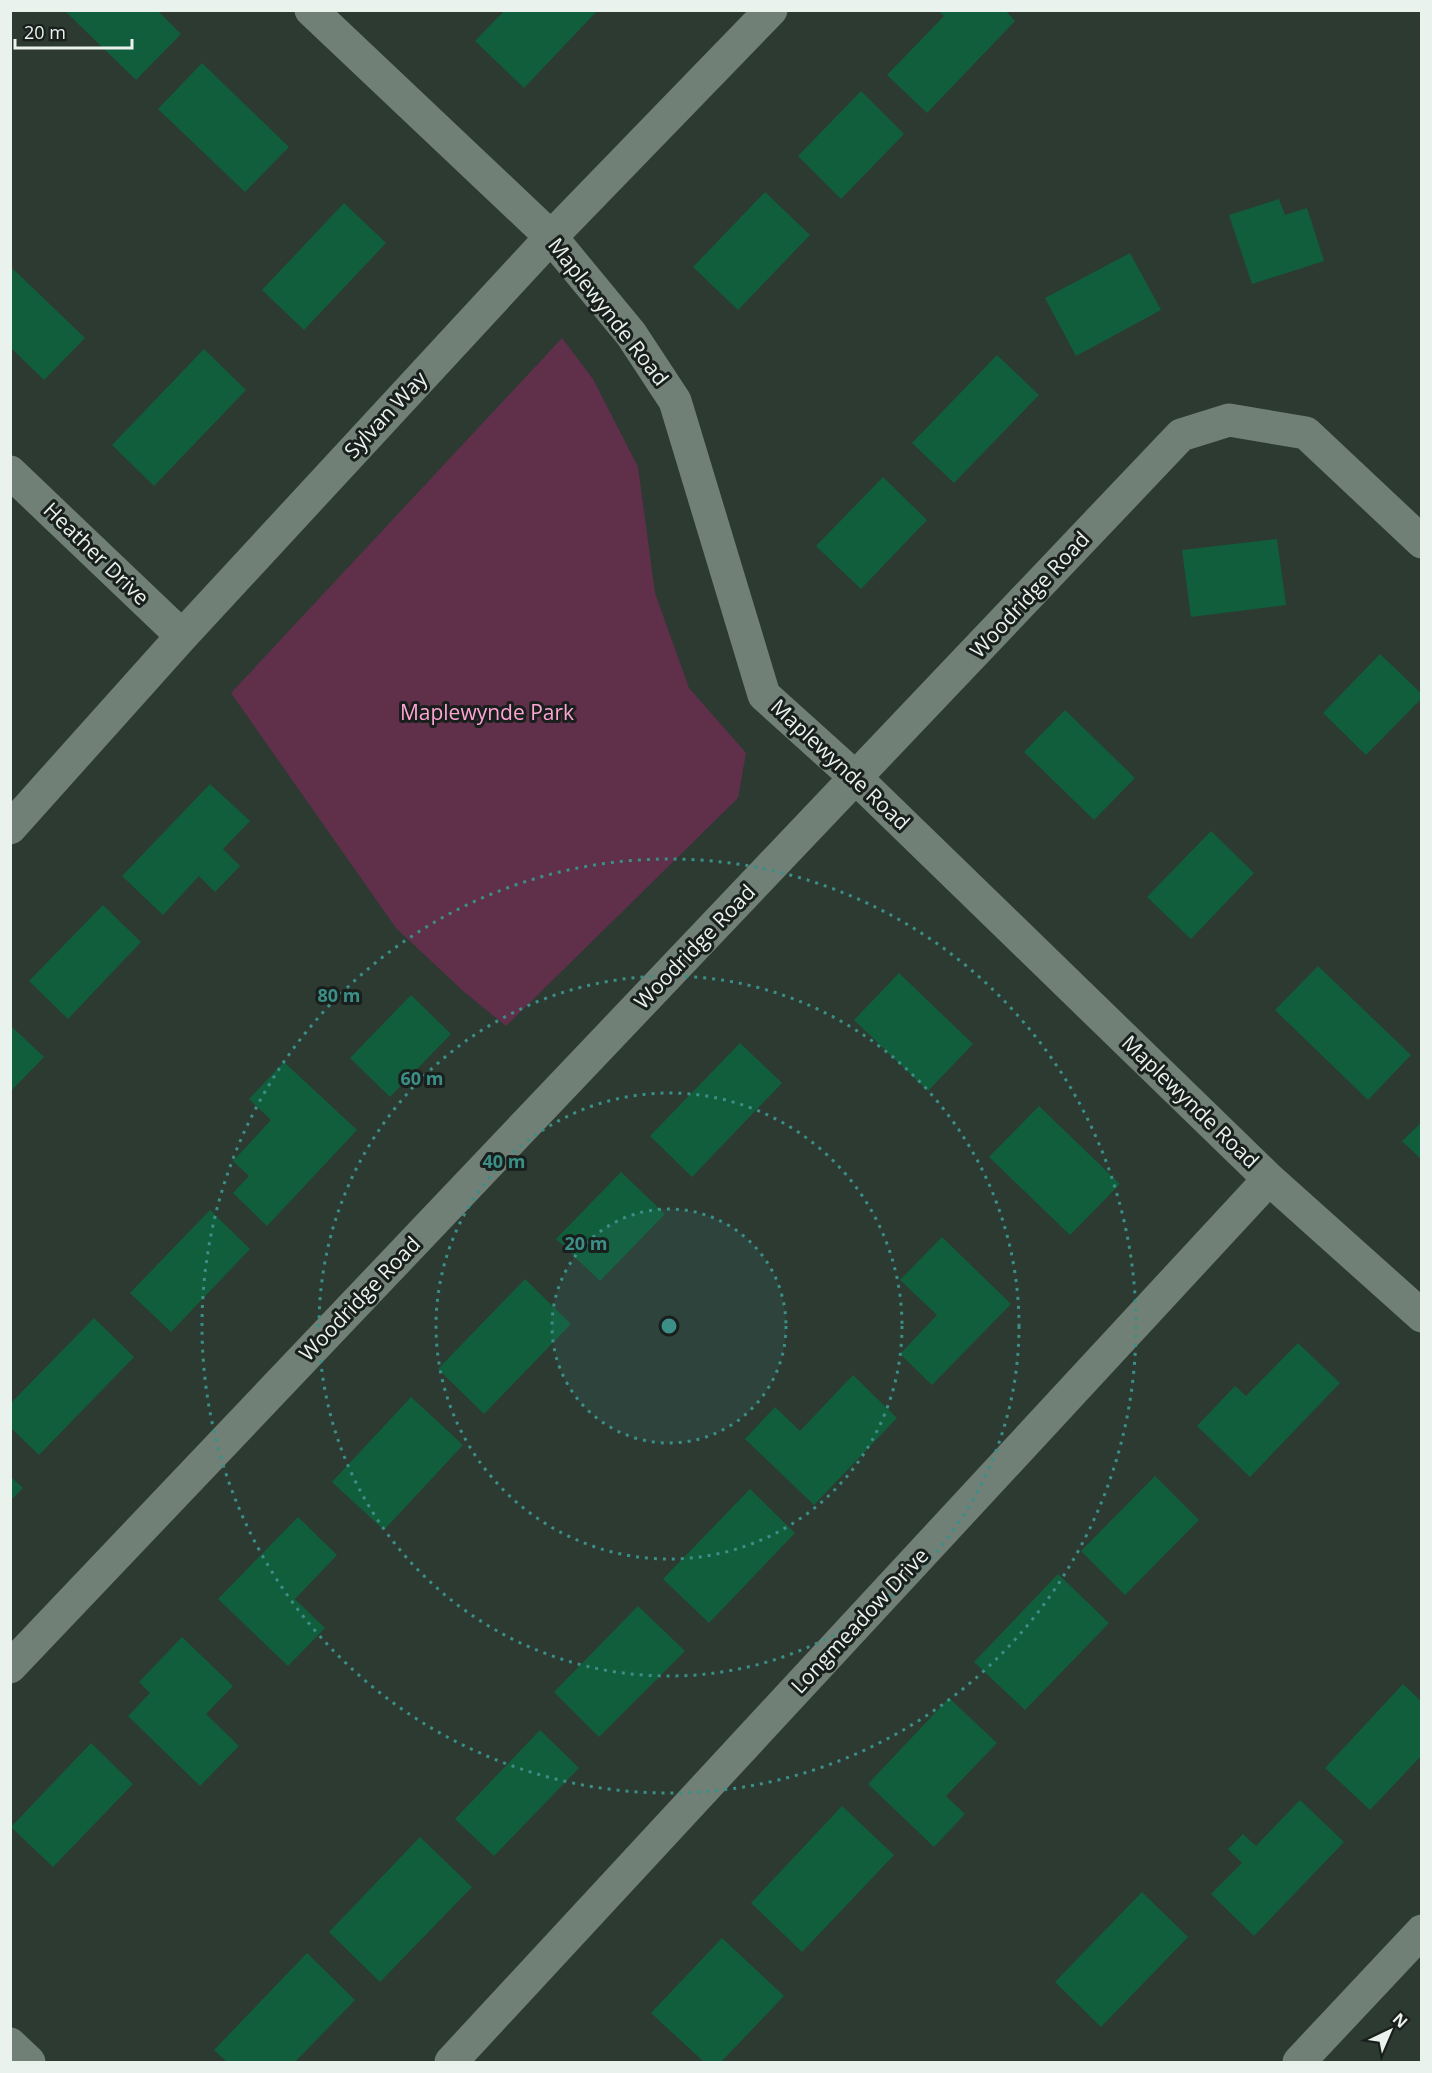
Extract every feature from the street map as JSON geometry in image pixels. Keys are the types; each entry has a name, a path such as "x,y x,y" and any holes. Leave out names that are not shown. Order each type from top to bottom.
{"street":[{"name":"Maplewynde Road","path":"311,10 551,237 631,334 675,401 764,694 856,778 1269,1179 1422,1316"},
{"name":"Sylvan Way","path":"10,828 182,636 551,237 771,10"},
{"name":"Woodridge Road","path":"10,1667 1181,435 1229,420 1306,433 1422,542"},
{"name":"Heather Drive","path":"10,472 182,636"},
{"name":"Longmeadow Drive","path":"451,2062 1269,1179"},
{"path":"1299,2062 1422,1931"},
{"path":"10,2044 29,2062"}],"green space":[{"name":"Maplewynde Park","path":"562,338 593,379 638,467 655,593 689,688 746,753 738,798 506,1026 463,991 396,928 231,693"}],"building":[{"path":"64,10 157,10 181,34 136,80"},
{"path":"505,10 598,10 524,88 475,41"},
{"path":"938,10 1005,10 1015,21 927,113 887,75 944,16"},
{"path":"202,63 289,147 245,192 158,109"},
{"path":"861,91 904,134 841,199 798,156"},
{"path":"765,192 810,235 738,310 693,267"},
{"path":"1279,199 1285,215 1307,208 1324,261 1252,284 1229,215"},
{"path":"344,203 386,243 304,330 262,290"},
{"path":"1130,253 1161,310 1076,356 1045,298"},
{"path":"10,266 85,338 44,380 10,347"},
{"path":"204,349 246,390 154,486 112,445"},
{"path":"997,355 1039,395 954,483 912,443"},
{"path":"883,477 927,520 861,589 816,546"},
{"path":"1277,539 1286,605 1191,617 1182,550"},
{"path":"1380,654 1422,694 1422,698 1366,755 1323,713"},
{"path":"1065,710 1135,778 1094,820 1024,752"},
{"path":"210,784 250,821 223,849 240,866 215,892 199,876 163,915 122,876"},
{"path":"1211,831 1254,873 1191,939 1147,897"},
{"path":"103,905 141,942 68,1019 29,981"},
{"path":"1318,966 1411,1055 1368,1100 1275,1010"},
{"path":"899,973 973,1044 928,1091 854,1020"},
{"path":"411,995 451,1034 390,1097 350,1058"},
{"path":"10,1025 44,1057 10,1092"},
{"path":"740,1043 782,1083 692,1177 650,1136"},
{"path":"284,1062 357,1130 267,1226 233,1193 249,1176 233,1161 271,1120 249,1099"},
{"path":"1039,1106 1120,1184 1070,1235 989,1157"},
{"path":"1422,1122 1422,1160 1402,1141"},
{"path":"621,1172 665,1214 600,1281 556,1239"},
{"path":"210,1210 250,1249 171,1332 130,1293"},
{"path":"942,1237 1011,1304 932,1385 900,1354 937,1315 900,1280"},
{"path":"525,1279 571,1324 484,1414 438,1369"},
{"path":"94,1318 134,1357 39,1455 10,1427 10,1404"},
{"path":"1298,1343 1340,1383 1250,1477 1197,1426 1235,1386 1246,1396"},
{"path":"853,1375 897,1418 814,1505 745,1439 775,1407 800,1431"},
{"path":"411,1397 463,1445 384,1530 332,1482"},
{"path":"10,1476 23,1488 10,1501"},
{"path":"1155,1476 1199,1520 1125,1595 1081,1551"},
{"path":"750,1489 795,1533 709,1623 663,1579"},
{"path":"298,1517 337,1555 295,1599 325,1628 288,1666 218,1599"},
{"path":"1058,1574 1109,1623 1025,1710 974,1662"},
{"path":"638,1606 685,1651 599,1737 554,1692"},
{"path":"182,1637 233,1686 206,1714 239,1746 200,1786 128,1716 150,1693 139,1682"},
{"path":"1403,1684 1422,1702 1422,1755 1370,1810 1325,1768"},
{"path":"949,1698 997,1743 946,1796 965,1814 934,1847 868,1784"},
{"path":"540,1730 579,1768 494,1856 455,1819"},
{"path":"91,1743 133,1784 53,1867 11,1827"},
{"path":"1300,1800 1344,1842 1254,1936 1211,1894 1242,1863 1228,1849 1243,1834 1256,1846"},
{"path":"842,1806 894,1855 802,1952 751,1903"},
{"path":"420,1837 472,1887 380,1982 329,1932"},
{"path":"1142,1892 1188,1937 1101,2027 1055,1982"},
{"path":"722,1938 784,1996 721,2062 704,2062 651,2013"},
{"path":"307,1953 355,2000 295,2062 227,2062 214,2050"}]}
